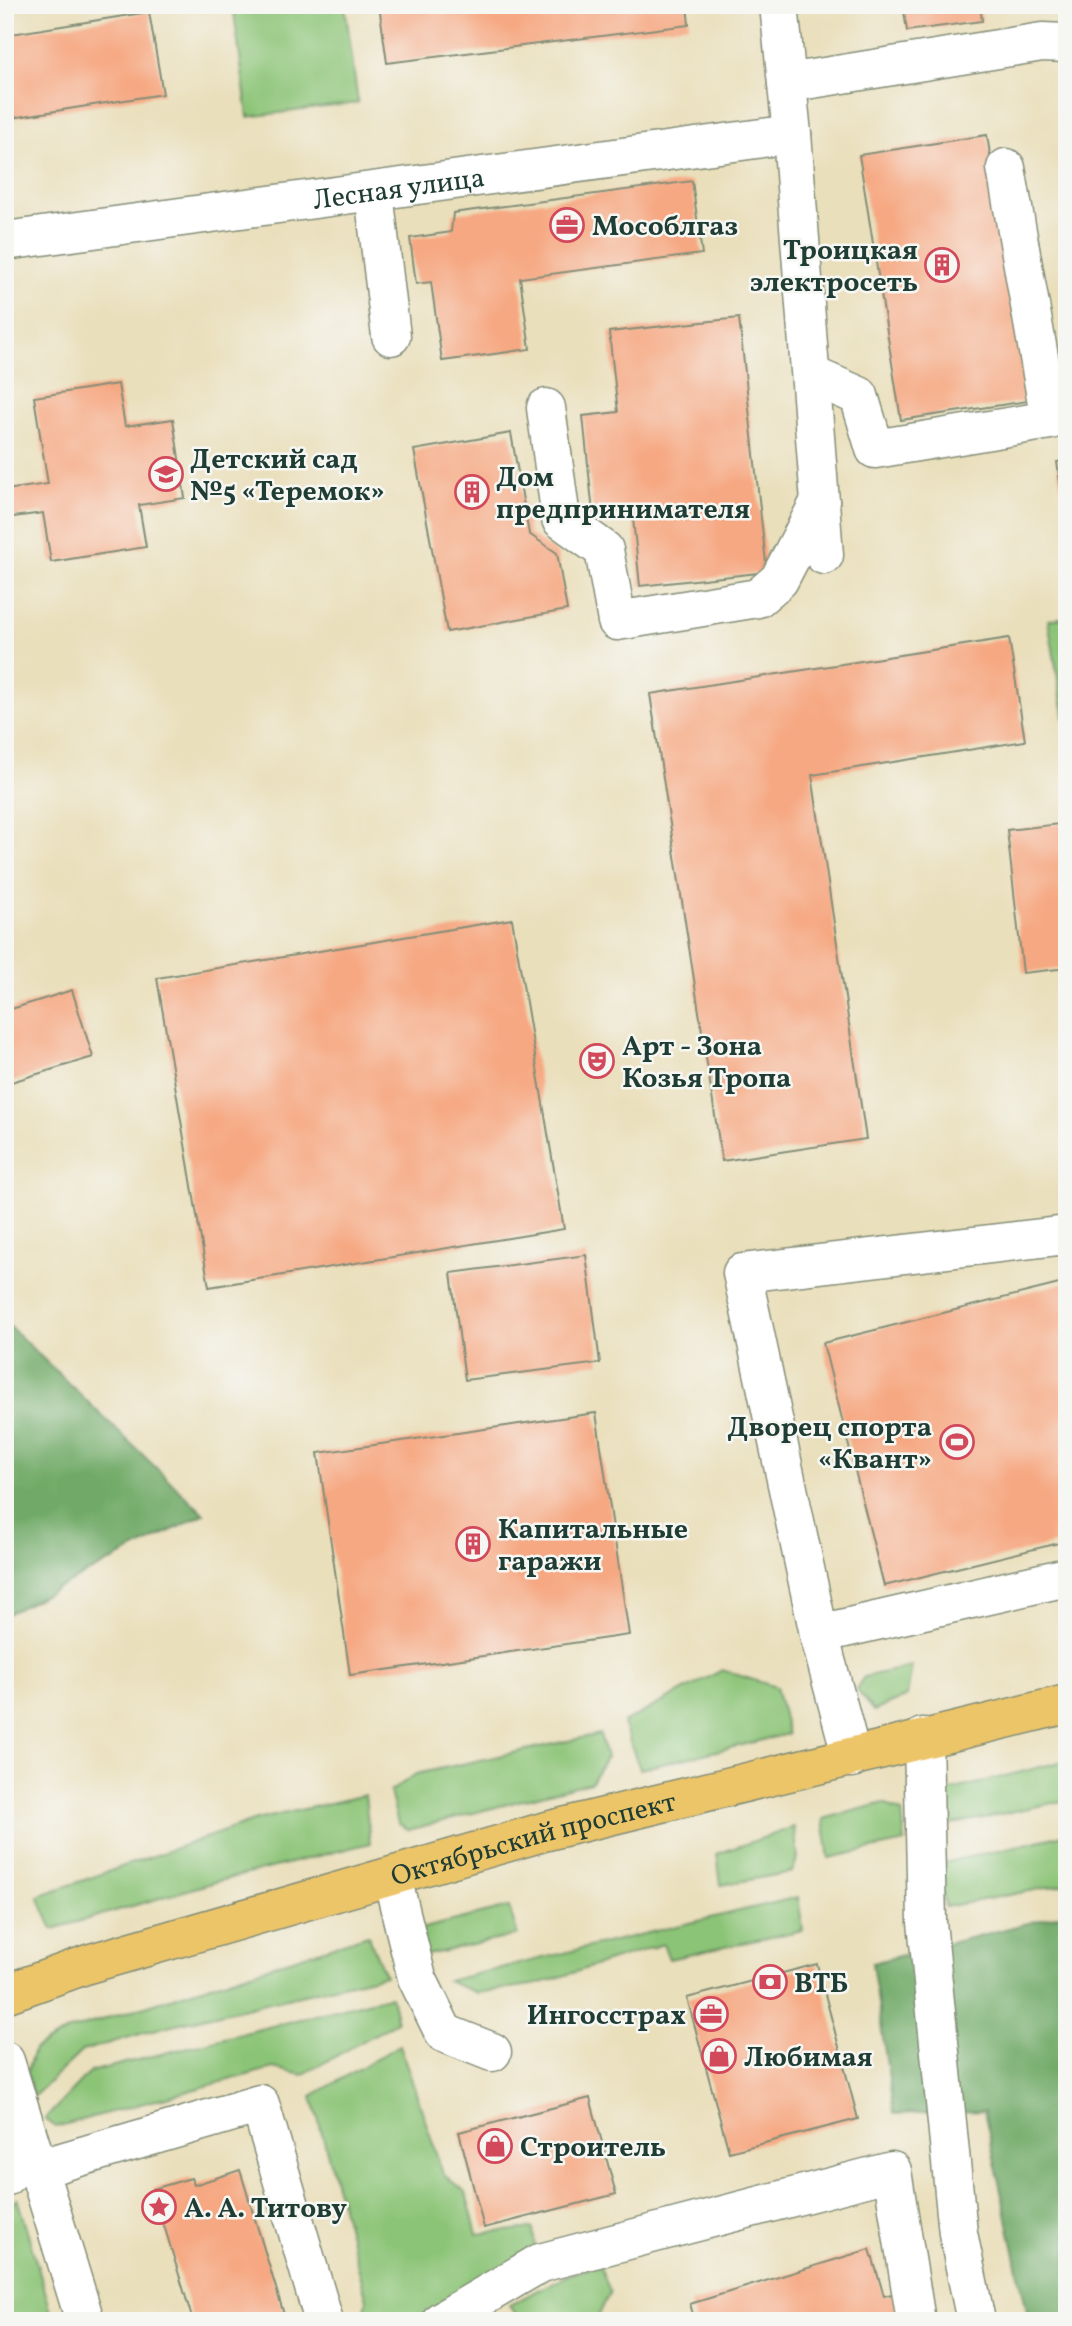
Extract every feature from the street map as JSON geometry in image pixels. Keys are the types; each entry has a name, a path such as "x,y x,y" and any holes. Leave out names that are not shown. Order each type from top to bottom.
{"main road":[{"name":"Октябрьский проспект","path":"5,1994 88,1964 543,1832 852,1758 923,1737 1067,1704"}],"street":[{"path":"779,5 792,134 824,555"},
{"path":"787,83 1042,42 1067,43"},
{"name":"Лесная улица","path":"5,241 374,193 792,134"},
{"path":"811,375 859,396 875,449 1050,419 1006,168"},
{"path":"374,193 391,336"},
{"path":"546,408 561,519 604,550 617,621 758,598 779,580 820,501"},
{"path":"852,1758 819,1634 742,1273 1067,1235"},
{"path":"819,1634 1067,1577"},
{"path":"923,1737 927,1922 958,2233 976,2321"},
{"path":"392,1877 417,1978 444,2033 492,2052"},
{"path":"5,2061 25,2166 85,2321"},
{"path":"25,2166 260,2104 324,2321"},
{"path":"441,2321 540,2263 892,2171 916,2321"}],"green space":[{"path":"233,5 345,5 358,103 248,117"},
{"path":"1067,617 1067,732 1048,620"},
{"path":"5,1322 204,1514 5,1615"},
{"path":"912,1666 907,1696 874,1711 856,1689 864,1677"},
{"path":"722,1670 776,1687 788,1734 640,1769 623,1723"},
{"path":"600,1734 606,1758 591,1782 409,1830 398,1823 390,1792 416,1774"},
{"path":"1067,1760 1067,1800 940,1827 944,1792"},
{"path":"365,1795 370,1843 215,1882 53,1929 38,1896 256,1820"},
{"path":"884,1803 902,1812 905,1842 829,1858 823,1819"},
{"path":"794,1827 798,1857 792,1872 721,1885 717,1854"},
{"path":"1067,1834 1067,1884 945,1907 939,1864"},
{"path":"798,1897 803,1930 669,1959 663,1944 538,1984 477,1993 447,1981"},
{"path":"509,1907 518,1935 427,1955 420,1929"},
{"path":"1067,1913 1067,2321 1029,2321 984,2111 894,2114 872,1963"},
{"path":"368,1935 385,1975 164,2027 82,2051 33,2097 27,2072 34,2049 70,2030"},
{"path":"391,1996 397,2022 302,2075 273,2068 56,2127 45,2119 90,2072"},
{"path":"400,2045 443,2174 466,2193 477,2234 533,2228 535,2251 506,2273 417,2321 363,2321 367,2300 312,2096"},
{"path":"17,2198 54,2321 11,2321 5,2312 5,2211"},
{"path":"599,2264 610,2292 596,2321 521,2321 509,2305 566,2276"}],"building":[{"path":"379,5 687,5 689,25 387,63"},
{"path":"903,5 980,5 982,21 907,31"},
{"path":"149,12 163,94 5,119 5,35"},
{"name":"Троицкая электросеть","path":"987,135 1028,401 901,420 859,155"},
{"path":"692,181 702,254 520,278 530,349 442,361 431,282 416,284 410,238 451,232 453,213"},
{"path":"739,318 767,572 640,586 632,509 593,513 583,416 618,412 609,332"},
{"path":"118,384 125,426 173,419 185,498 139,505 146,547 51,562 43,513 5,518 5,490 48,484 34,397"},
{"name":"Дом предпринимателя","path":"511,433 529,534 557,553 567,610 447,632 414,450"},
{"path":"1067,460 1067,515 1065,515 1057,462"},
{"path":"1009,638 1025,741 812,775 866,1139 722,1161 650,694"},
{"path":"1067,823 1067,968 1023,973 1007,830"},
{"path":"512,919 564,1229 209,1287 157,978"},
{"path":"72,990 93,1057 5,1084 5,1011"},
{"path":"586,1255 600,1363 465,1380 451,1273"},
{"name":"Дворец спорта «Квант»","path":"1067,1282 1067,1541 884,1586 823,1343"},
{"name":"Капитальные гаражи","path":"596,1413 629,1635 350,1675 318,1453"},
{"path":"817,1964 858,2119 729,2152 687,1998"},
{"path":"590,2098 616,2194 484,2228 459,2132"},
{"path":"240,2170 286,2321 193,2321 153,2189 191,2178 194,2185"},
{"path":"870,2249 884,2296 892,2294 900,2321 695,2321 690,2304"}],"place":[{"name":"Мособлгаз","path":"567,225"},
{"name":"Троицкая электросеть","path":"942,265"},
{"name":"Детский сад №5 «Теремок»","path":"166,474"},
{"name":"Дом предпринимателя","path":"472,492"},
{"name":"Арт - Зона Козья Тропа","path":"597,1061"},
{"name":"Дворец спорта «Квант»","path":"957,1442"},
{"name":"Капитальные гаражи","path":"473,1544"},
{"name":"ВТБ","path":"770,1982"},
{"name":"Ингосстрах","path":"711,2014"},
{"name":"Любимая","path":"719,2056"},
{"name":"Строитель","path":"495,2146"},
{"name":"А. А. Титову","path":"159,2207"}]}
